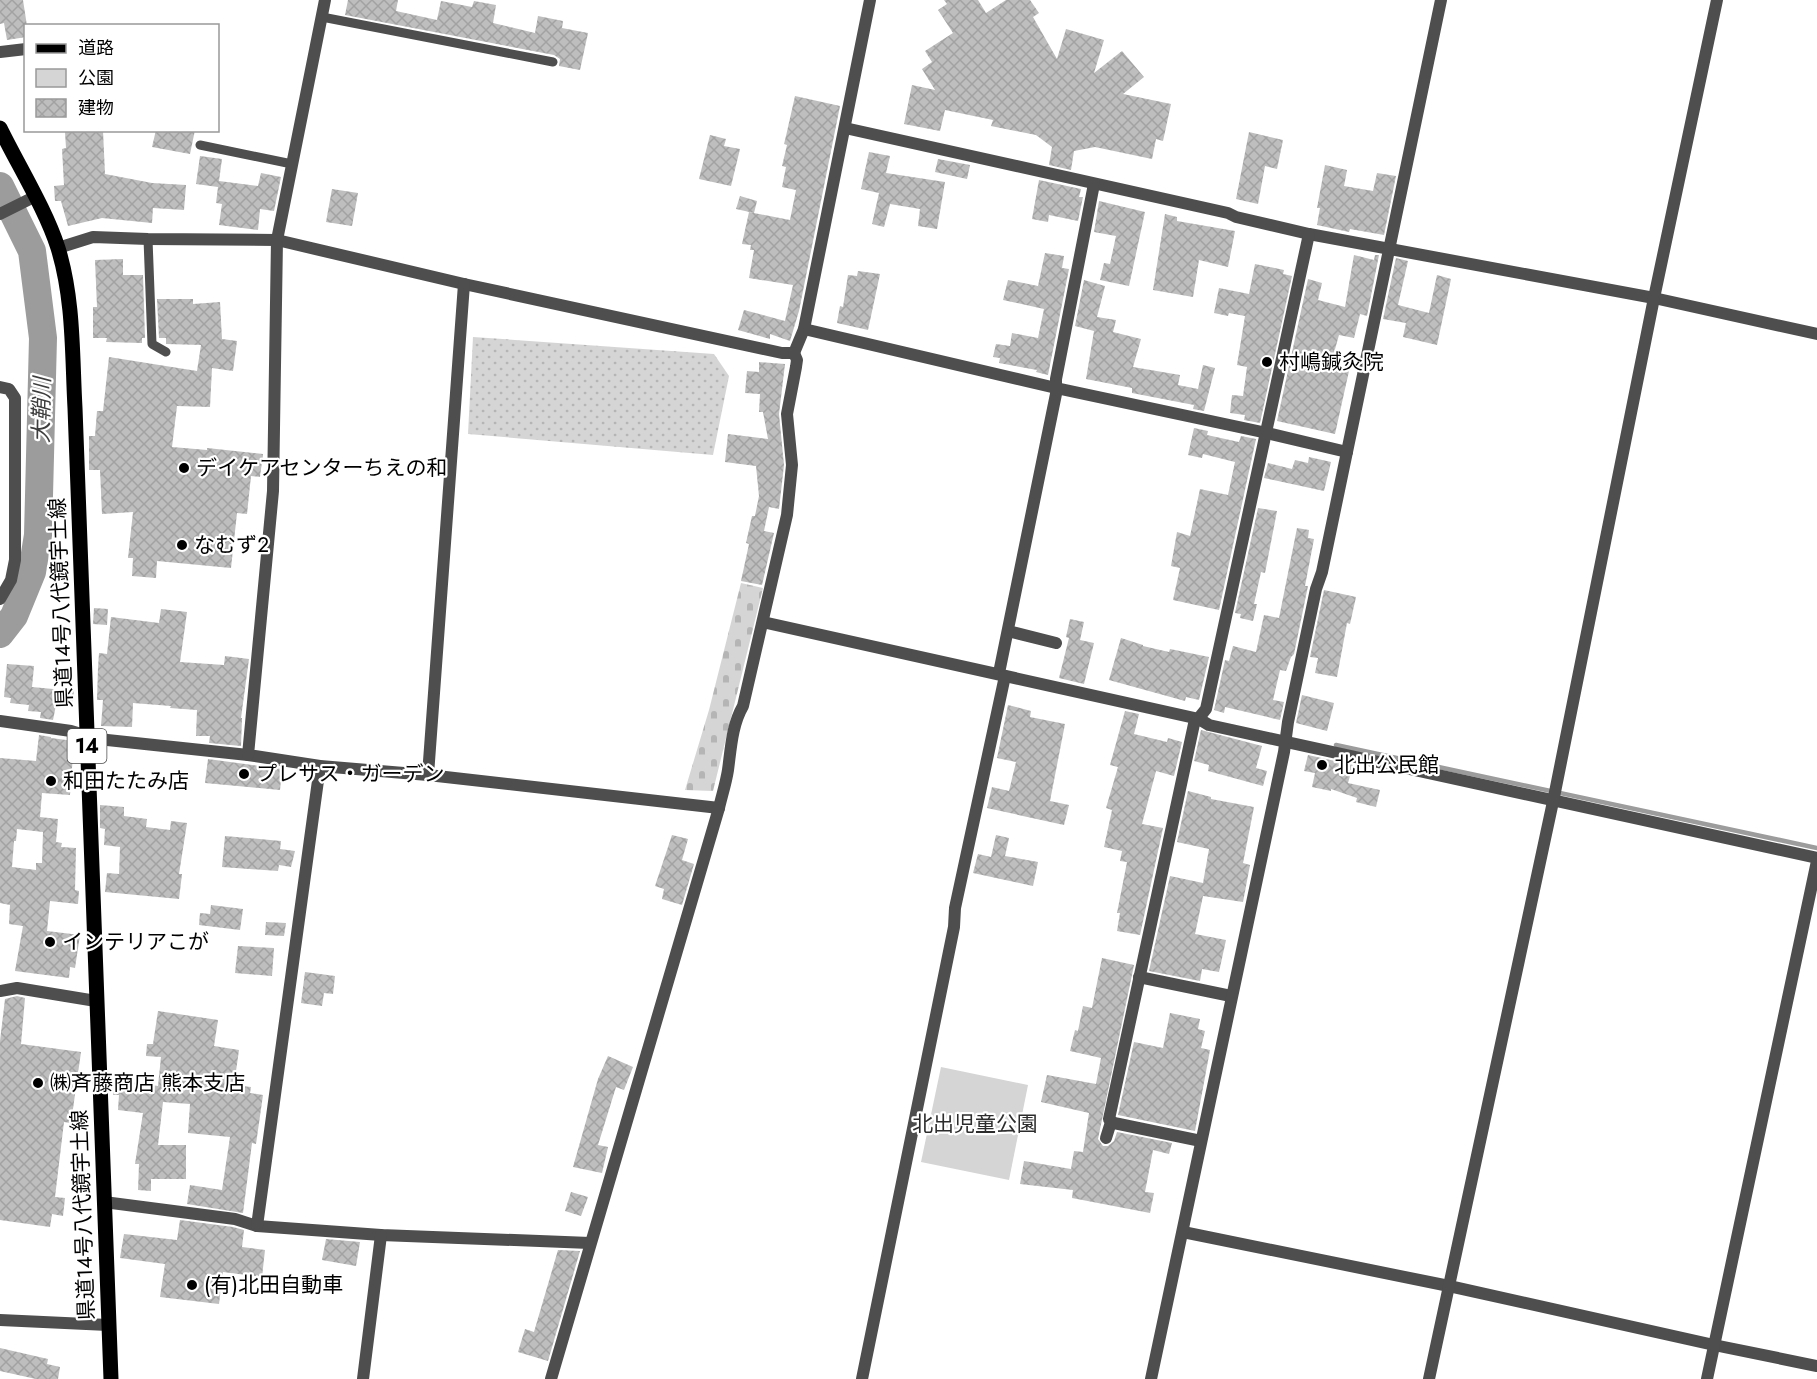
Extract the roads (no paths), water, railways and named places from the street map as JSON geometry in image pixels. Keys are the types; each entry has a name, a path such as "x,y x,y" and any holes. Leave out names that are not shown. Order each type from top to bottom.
{"main road":[{"name":"県道14号八代鏡宇土線","path":"0,128 28,200 58,248 69,296 111,1379"}],"street":[{"path":"248,755 273,491 277,240 325,0"},
{"path":"551,1379 719,808 736,723 743,706 763,622 791,490 792,465 787,414 797,360 794,352 804,330 870,0"},
{"path":"1151,1379 1441,0"},
{"path":"1429,1379 1554,795 1654,298 1717,0"},
{"path":"0,52 24,49"},
{"path":"845,128 1228,213 1236,217 1309,234 1654,298 1817,334"},
{"path":"862,1379 950,950 955,908 1056,394 1072,289 1094,184"},
{"path":"0,214 28,200"},
{"path":"1106,1138 1194,724 1206,709 1309,234"},
{"path":"58,248 93,237 277,240 464,284 782,353 794,352"},
{"path":"428,775 464,284"},
{"path":"804,330 1347,452"},
{"path":"0,387 9,389 15,398 15,560 11,580 0,599"},
{"path":"763,622 1199,718 1209,724 1554,795 1817,860 1707,1379"},
{"path":"1008,631 1056,644"},
{"path":"0,721 98,739 248,755 320,766 428,775 719,808"},
{"path":"257,1226 320,766"},
{"path":"1139,977 1232,996"},
{"path":"0,991 17,988 96,1001"},
{"path":"1111,1122 1201,1141"},
{"path":"105,1202 235,1219 257,1226 381,1235 591,1243"},
{"path":"1183,1232 1449,1286 1817,1366"},
{"path":"363,1379 381,1235"},
{"path":"0,1320 108,1324"}],"lane":[{"path":"322,17 553,62"},
{"path":"200,145 292,164"},
{"path":"148,239 152,344 166,352"}],"waterway":[{"name":"大鞘川","path":"0,186 32,251 43,338 38,535 32,572 14,616 0,634"},
{"path":"1336,745 1817,848"}],"place":[{"name":"村嶋鍼灸院","path":"1267,362"},
{"name":"デイケアセンターちえの和","path":"184,468"},
{"name":"なむず２","path":"182,545"},
{"name":"北出公民館","path":"1322,765"},
{"name":"プレサス・ガーデン","path":"244,774"},
{"name":"和田たたみ店","path":"51,781"},
{"name":"インテリアこが","path":"50,942"},
{"name":"㈱斉藤商店 熊本支店","path":"38,1083"},
{"name":"(有)北田自動車","path":"192,1285"}],"park label":[{"name":"北出児童公園","path":"975,1124"}]}
